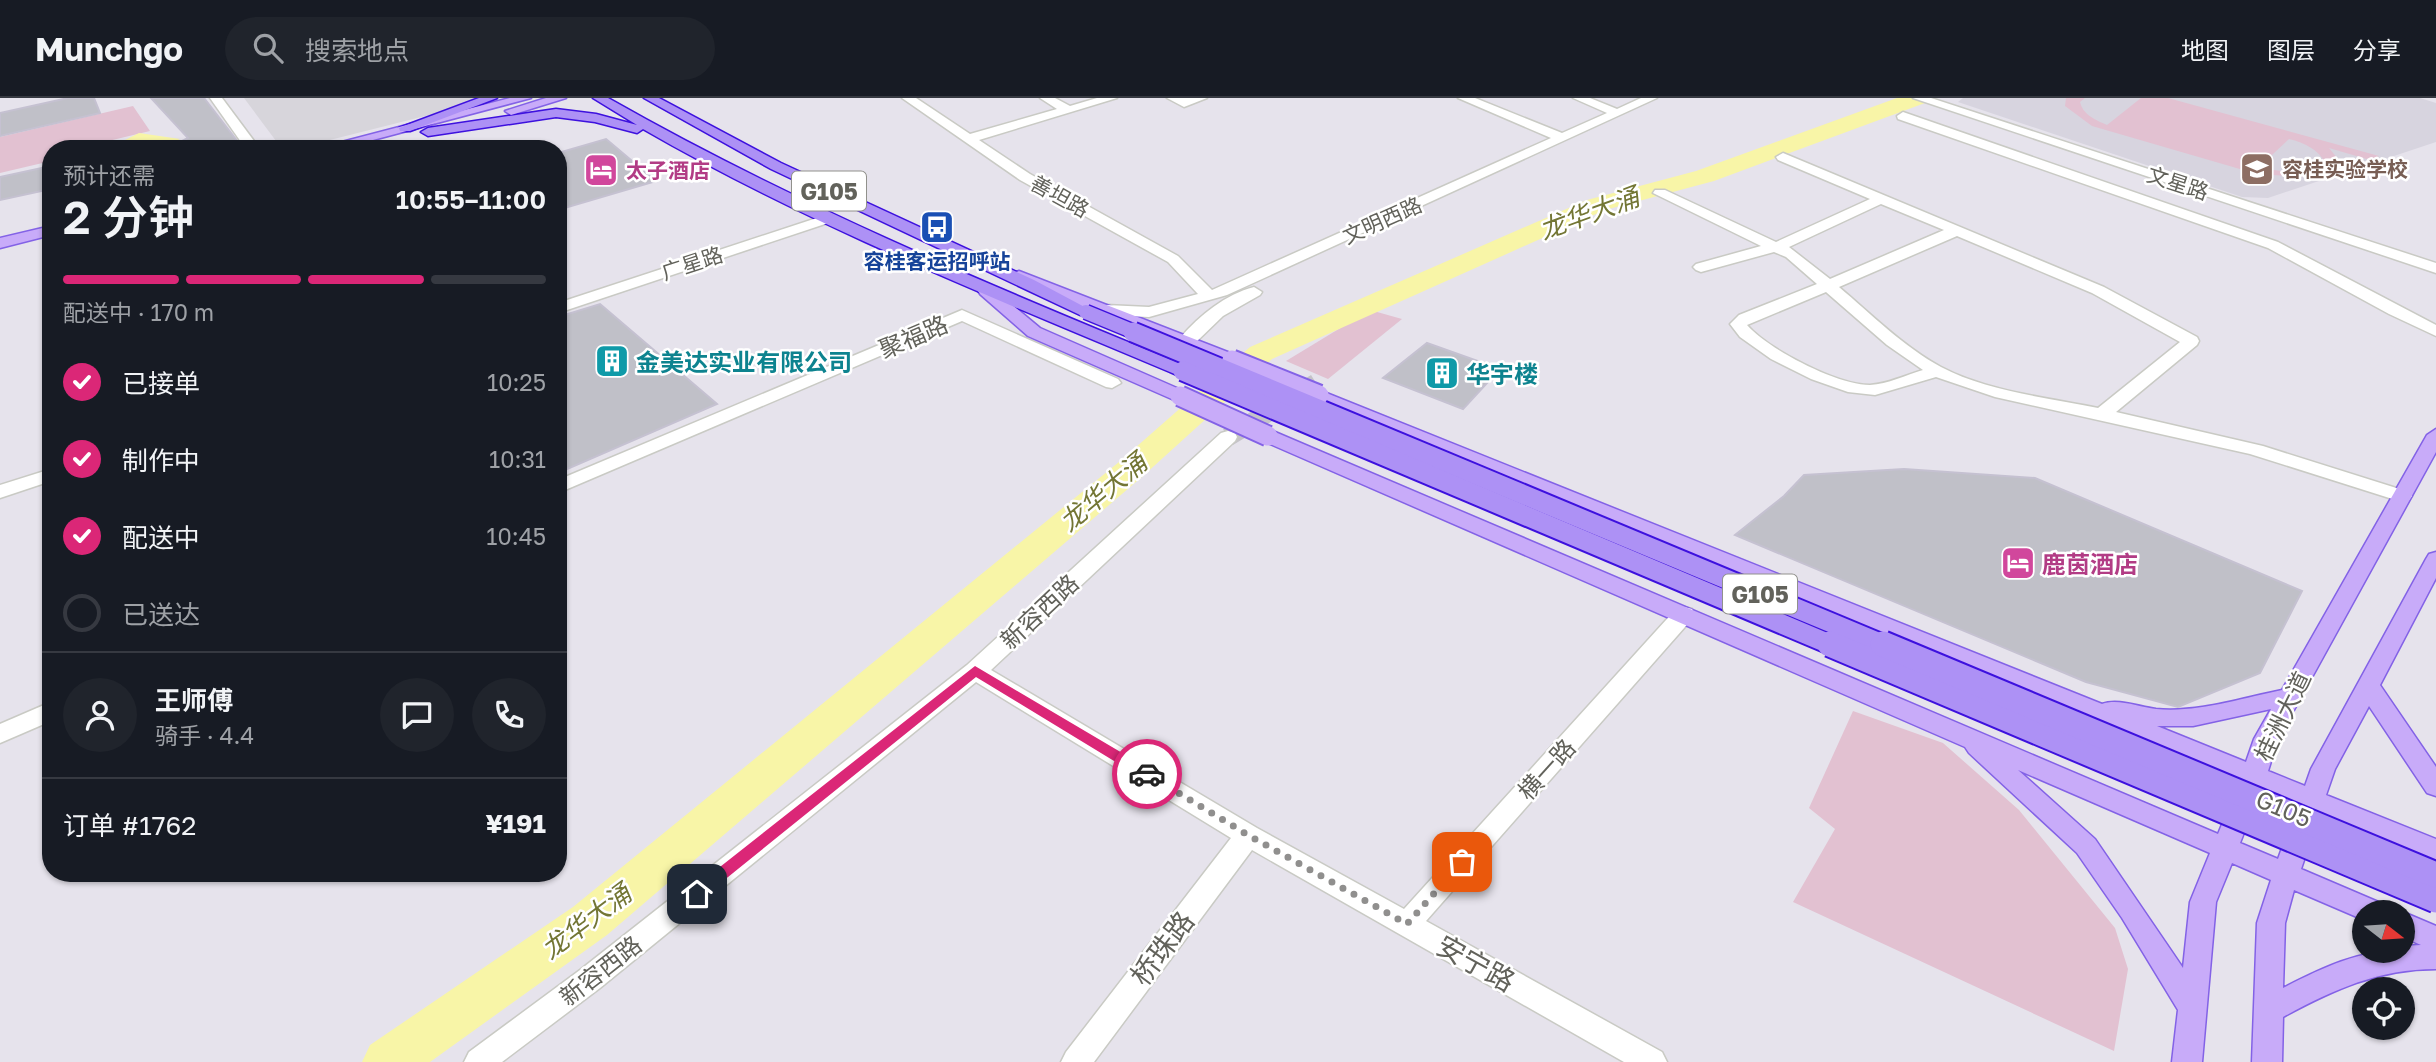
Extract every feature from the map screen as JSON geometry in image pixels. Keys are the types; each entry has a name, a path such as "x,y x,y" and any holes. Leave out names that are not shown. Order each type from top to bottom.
{"highway":[{"path":"405,128 491,98"},
{"path":"599,98 659,134"},
{"name":"G105","path":"650,98 695,124 854,203 1014,274"},
{"path":"680,98 695,124"},
{"path":"428,132 556,113 596,118 659,134"},
{"name":"G105","path":"659,134 826,219 986,291 1183,371 2436,901"},
{"name":"G105","path":"1096,311 2436,875"}],"main road":[{"path":"358,140 525,98"},
{"path":"398,140 560,98"},
{"path":"0,229 42,219"},
{"path":"0,243 42,232"},
{"path":"1014,274 1096,311 1186,341 2436,850"},
{"path":"986,291 1034,332 1268,436 2352,903"},
{"name":"桂洲大道","path":"2188,1062 2203,902 2254,777 2266,739 2436,435"},
{"path":"2267,1062 2271,923 2286,874 2323,769 2436,559"},
{"path":"2368,685 2392,725 2436,786"},
{"path":"2071,702 2159,718 2193,717 2289,697"},
{"path":"2056,774 2086,771 2094,767 2103,754 2100,741 2087,719 2071,702"},
{"path":"1963,734 2086,846 2131,910 2193,1009"},
{"path":"2415,929 2436,939"},
{"path":"2268,1010 2330,977 2374,961 2436,957"}],"street":[{"path":"216,98 246,140"},
{"path":"912,100 933,98"},
{"path":"1045,98 1068,110"},
{"path":"968,139 1111,98"},
{"path":"1173,98 1184,103 1201,98"},
{"path":"1464,98 1563,138"},
{"path":"1579,98 1617,113"},
{"name":"文明西路","path":"1096,311 1149,312 1209,296 1651,98"},
{"name":"文明西路","path":"1186,341 1199,325 1232,302 1669,98"},
{"path":"1927,99 2436,263"},
{"name":"文星路","path":"1927,99 2436,268"},
{"name":"善坦路","path":"912,100 1025,177 1173,259 1209,296"},
{"path":"1903,116 2273,245 2306,260 2399,315 2436,331"},
{"path":"1783,157 2098,290 2191,341 2102,414"},
{"path":"1660,193 1700,214 1777,246 1830,285 1837,295 1893,341 1936,371 1995,392 2256,450 2402,496"},
{"path":"1701,267 1777,246 1871,205 1878,199"},
{"name":"广星路","path":"567,305 826,219"},
{"path":"1936,371 1868,391 1843,386 1792,364 1738,326 1745,318 1830,285 1957,230"},
{"name":"聚福路","path":"567,483 962,315 1112,383"},
{"name":"新容西路","path":"479,1062 590,979 975,671 1228,437"},
{"path":"0,492 42,478"},
{"name":"横一路","path":"1407,924 1684,614"},
{"name":"安宁路","path":"975,671 1248,835 1652,1062"},
{"path":"0,733 42,715"},
{"name":"桥珠路","path":"1076,1062 1248,835"}],"shaded area":[{"path":"244,98 478,98 465,106 330,140 275,140"},
{"name":"容桂实验学校","path":"1963,98 2420,98 2436,103 2436,142 2268,198 2242,197 1958,102"},
{"path":"2066,98 2085,98 2080,102 2084,110 2107,125 2141,98 2168,98 2379,156 2370,160 2329,148 2342,164 2343,170 2318,178 2257,174 2092,126 2065,106","holes":["2289,139 2311,147 2319,154 2326,164 2322,170 2297,173 2258,168"]},
{"path":"133,106 150,131 112,140 42,140 42,163 0,173 0,137"},
{"path":"139,133 180,139 178,140 125,140"},
{"path":"1370,310 1402,319 1328,379 1286,361"},
{"path":"1853,711 1943,743 2019,810 2115,928 2128,969 2114,1051 1793,902 1835,829 1809,808"}],"building":[{"path":"68,98 94,98 100,113 0,136 0,113"},
{"path":"151,98 204,98 236,140 184,140 188,138"},
{"name":"太子酒店","path":"606,139 656,181 567,207 567,150"},
{"path":"42,168 42,191 0,200 0,177"},
{"name":"金美达实业有限公司","path":"600,304 717,404 567,469 567,314"},
{"name":"华宇楼","path":"1427,343 1500,369 1463,409 1383,378"},
{"name":"鹿茵酒店","path":"1904,469 2035,478 2302,591 2260,673 2178,707 2086,682 1735,535 1784,496 1804,475"}],"waterway":[{"name":"龙华大涌","path":"388,1062 590,921 1131,469 1261,353 1596,205 1705,176 1917,98"}],"tunnel":[{"path":"1228,437 1316,383"}],"way so far":[{"path":"1147,774 1248,835 1407,924 1462,862"}],"place":[{"name":"容桂实验学校","path":"2257,169"},
{"name":"太子酒店","path":"601,170"},
{"name":"容桂客运招呼站","path":"937,227"},
{"name":"金美达实业有限公司","path":"612,361"},
{"name":"华宇楼","path":"1442,373"},
{"name":"鹿茵酒店","path":"2018,563"}],"route":[{"path":"697,894 975,671 1147,774"}]}
